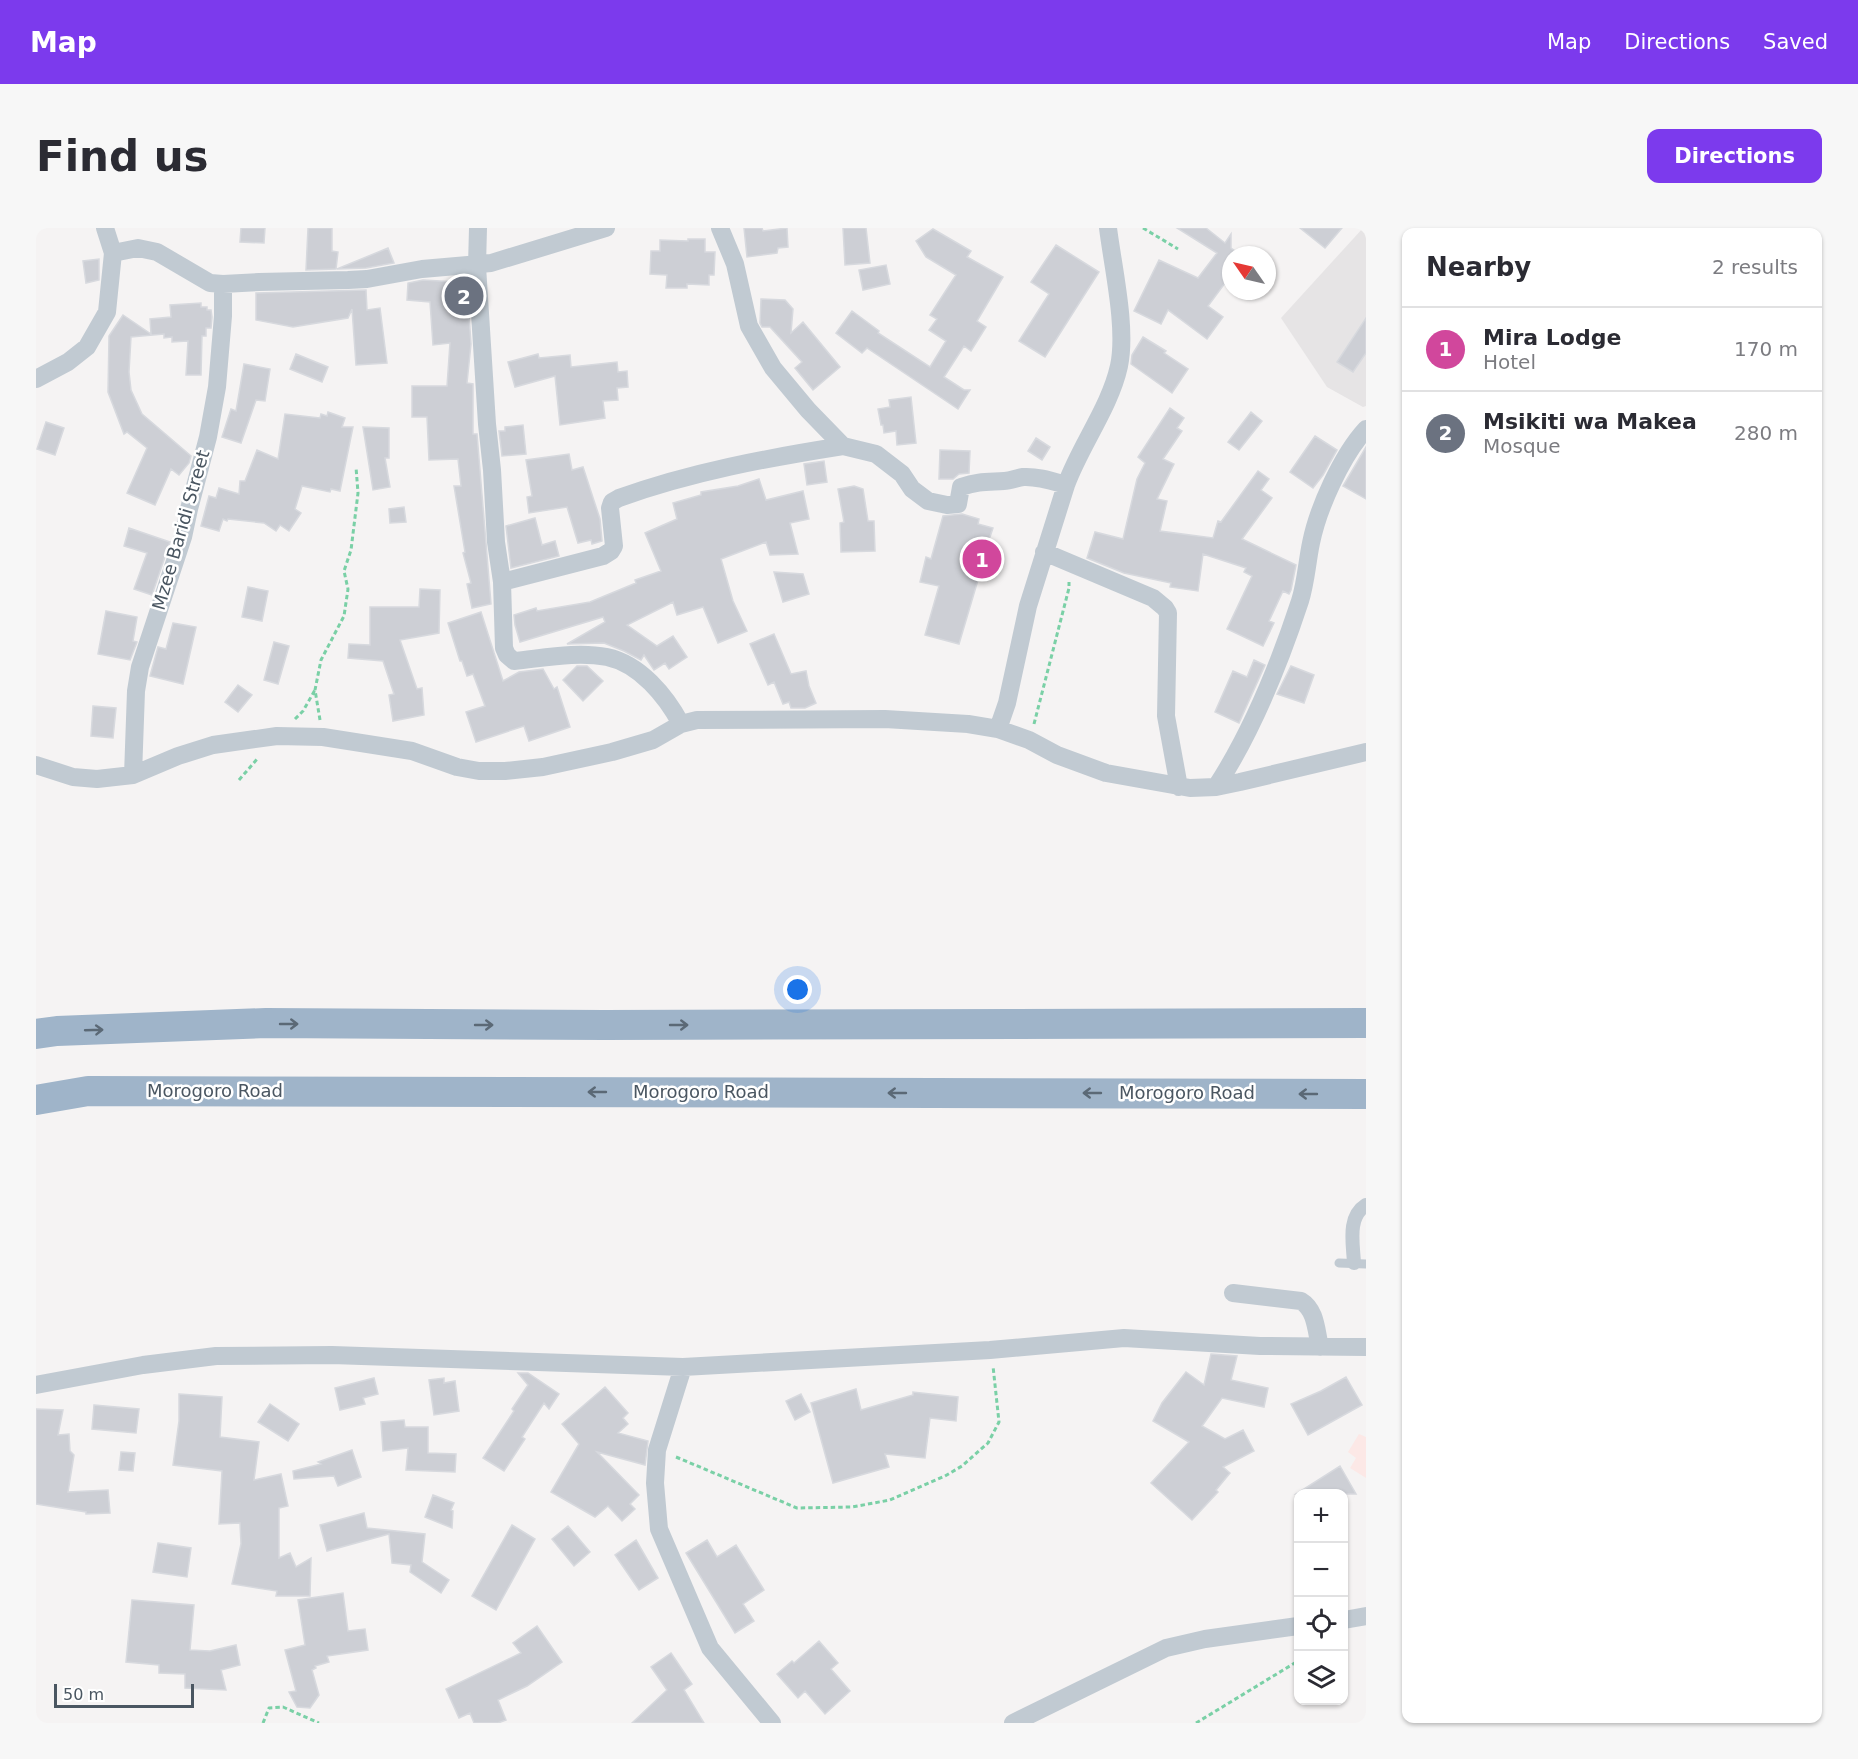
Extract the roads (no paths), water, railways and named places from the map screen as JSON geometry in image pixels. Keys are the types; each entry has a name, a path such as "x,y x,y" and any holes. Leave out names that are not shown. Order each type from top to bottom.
{"highway":[{"path":"36,1034 57,1031 266,1023 628,1025 1366,1023"},
{"name":"Morogoro Road","path":"36,1100 88,1091 1366,1094"}],"street":[{"path":"36,379 68,362 87,347 99,328 106,312 113,253 105,228"},
{"path":"478,228 477,266 496,542 502,582 504,648 510,659 514,661 553,656 595,656 608,657 621,662 650,682 670,704 681,724"},
{"path":"113,253 138,248 157,252 210,283 309,282 367,279 422,269 477,266 606,228"},
{"path":"720,228 735,264 749,326 758,343 773,368 789,388 843,446"},
{"path":"998,729 1007,703 1028,606 1066,485 1110,392 1120,358 1119,310 1108,228"},
{"name":"Mzee Baridi Street","path":"133,775 136,691 140,667 183,537 218,387 223,284"},
{"path":"1216,787 1250,727 1279,657 1301,598 1311,540 1321,511 1334,480 1366,429"},
{"path":"502,582 603,556 611,551 614,546 610,508 612,502 619,498 662,483 786,455 843,446 876,454 902,474 912,489 928,501 947,505 958,504 961,487 978,481 1002,482 1020,477 1035,477 1066,485"},
{"path":"1044,552 1146,594 1161,604 1168,613 1166,716 1179,787"},
{"path":"36,765 73,777 89,779 133,775 178,756 213,745 277,736 323,737 412,751 457,767 479,771 505,771 543,767 612,752 653,740 681,724 697,720 885,719 968,724 998,729 1029,740 1057,755 1106,773 1179,787 1216,787 1366,752"},
{"path":"1360,1263 1352,1228 1360,1209 1366,1205"},
{"path":"1233,1293 1301,1301 1309,1306 1320,1347"},
{"path":"36,1385 143,1365 216,1356 332,1355 682,1367 990,1350 1124,1338 1260,1346 1366,1347"},
{"path":"682,1367 657,1450 655,1483 658,1529 710,1648 772,1723"},
{"path":"1348,1619 1366,1616"},
{"path":"1013,1723 1166,1648 1205,1638 1294,1627"}],"lane":[{"path":"1339,1263 1360,1263"}],"place":[{"name":"Msikiti wa Makea","path":"464,296"},
{"name":"Mira Lodge","path":"982,559"}]}
